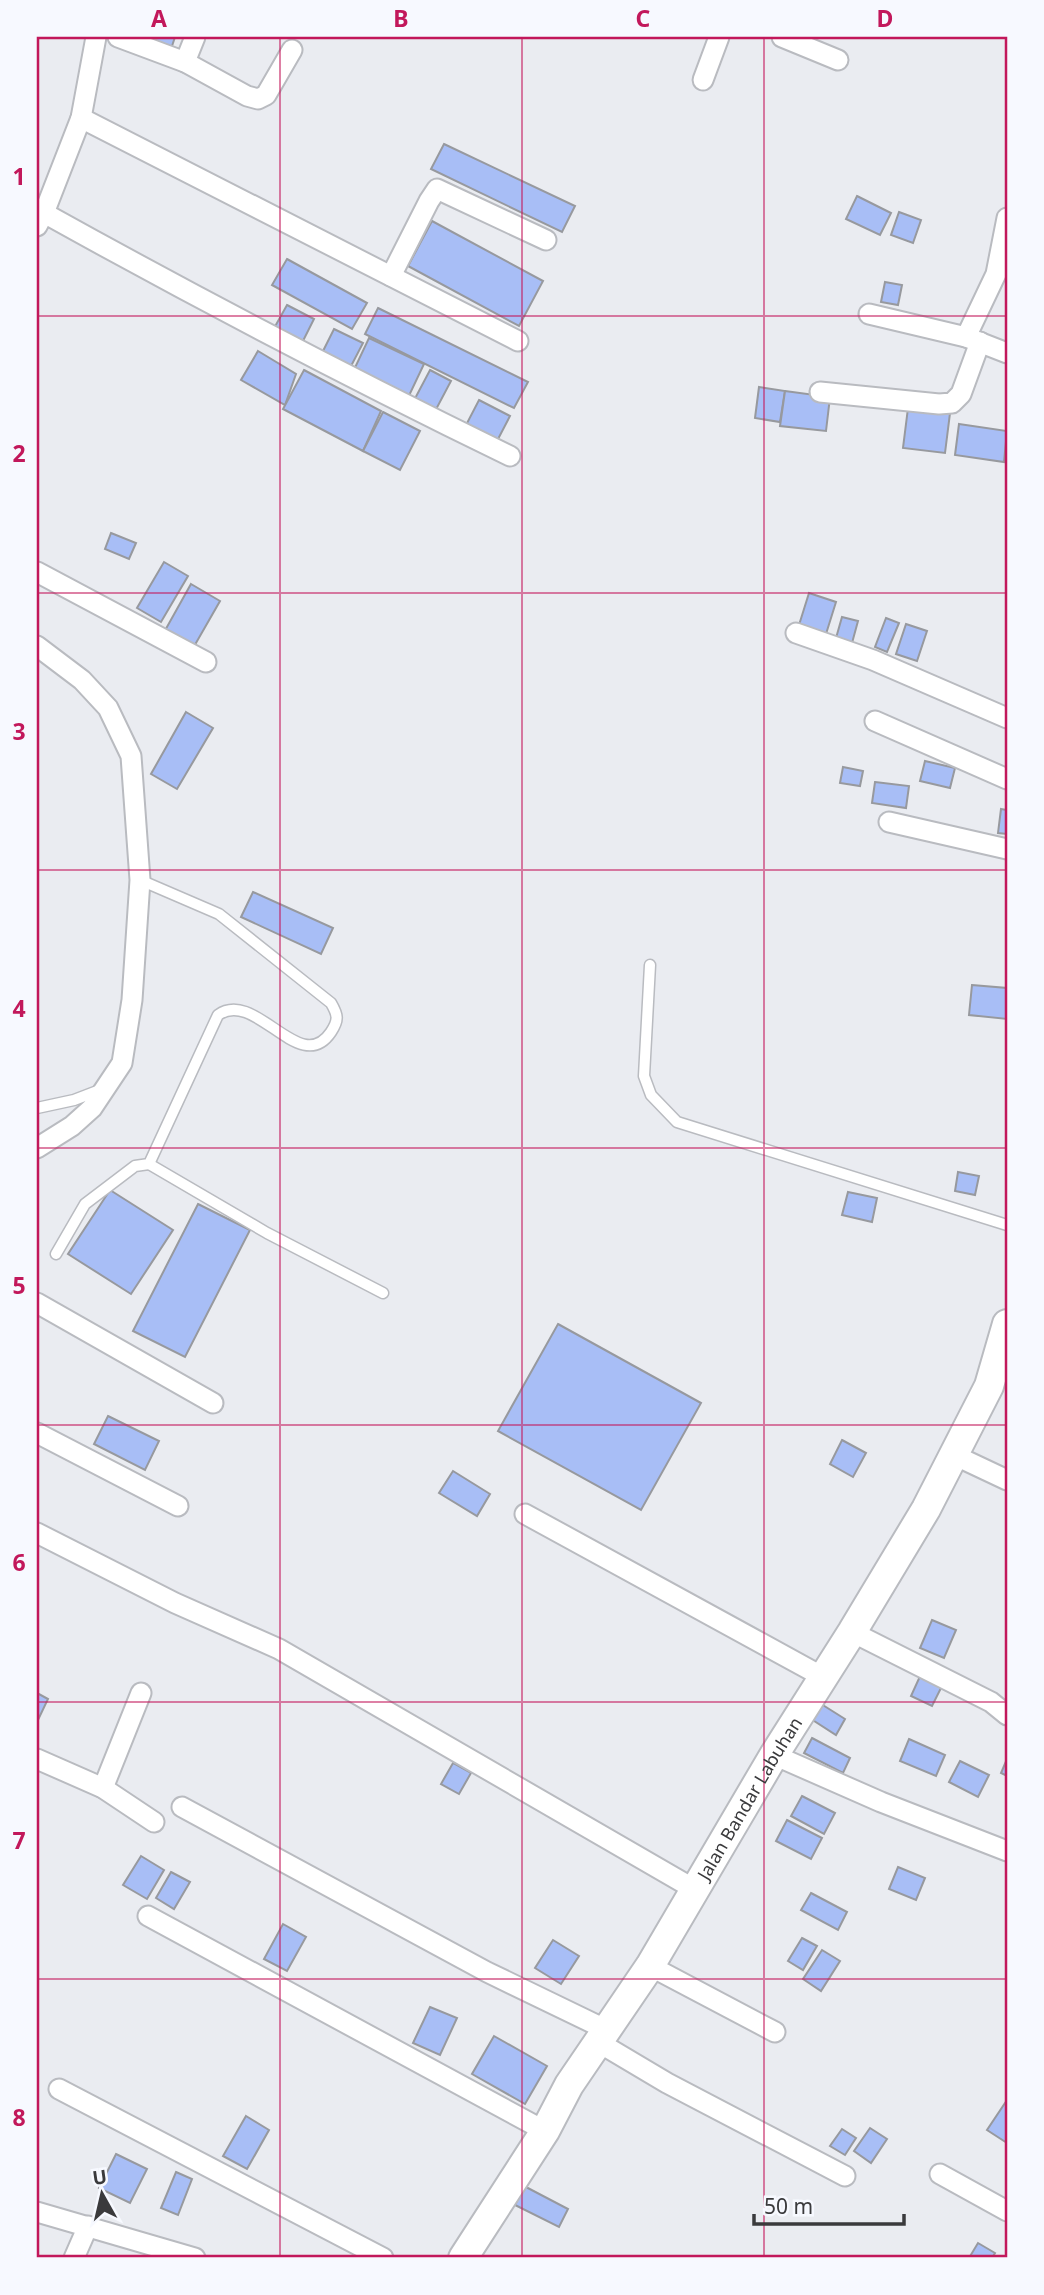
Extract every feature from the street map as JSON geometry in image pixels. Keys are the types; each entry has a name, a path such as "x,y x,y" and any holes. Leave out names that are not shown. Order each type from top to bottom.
{"main road":[{"name":"Jalan Bandar Labuhan","path":"463,2258 545,2131 569,2085 650,1966 774,1755 926,1508 989,1386 1007,1324"}],"street":[{"path":"96,37 80,118 41,219 510,456"},
{"path":"118,37 185,62 247,96 258,99 266,95 292,50"},
{"path":"185,62 195,37"},
{"path":"703,80 719,37"},
{"path":"782,37 838,60"},
{"path":"80,118 518,341"},
{"path":"391,276 437,189 546,240"},
{"path":"820,392 952,403 961,394 973,340 996,274 1007,218"},
{"path":"869,314 973,340 1007,353"},
{"path":"37,572 205,662"},
{"path":"796,634 873,660 1007,718"},
{"path":"37,646 82,680 108,708 131,756 140,880 132,1000 122,1063 92,1108 72,1126 37,1148"},
{"path":"875,722 1007,779"},
{"path":"889,822 1007,849"},
{"path":"37,1303 213,1404"},
{"path":"37,1433 178,1506"},
{"path":"954,1455 1007,1480"},
{"path":"525,1514 823,1677"},
{"path":"37,1533 175,1603 279,1649 694,1889"},
{"path":"852,1632 991,1702 1007,1716"},
{"path":"103,1788 141,1693"},
{"path":"774,1755 881,1802 1007,1852"},
{"path":"37,1759 103,1788 154,1822"},
{"path":"182,1807 602,2036 667,2083 845,2176"},
{"path":"148,1916 545,2131"},
{"path":"650,1966 775,2032"},
{"path":"59,2089 383,2258"},
{"path":"940,2174 1007,2211"},
{"path":"37,2212 195,2258"},
{"path":"74,2258 88,2226"}],"lane":[{"path":"140,880 219,914 331,1003 337,1013 337,1022 323,1043 314,1047 302,1045 239,1009 225,1010 218,1015 149,1164"},
{"path":"650,965 644,1076 651,1095 677,1122 1007,1225"},
{"path":"37,1108 74,1100 107,1087"},
{"path":"56,1254 85,1204 135,1166 149,1164 267,1233 383,1293"}],"building":[{"path":"150,37 175,37 171,49 148,41"},
{"path":"444,144 575,206 562,232 431,169"},
{"path":"857,196 891,213 880,235 846,219"},
{"path":"899,212 921,220 913,243 891,235"},
{"path":"432,221 543,281 519,326 408,266"},
{"path":"287,259 367,303 352,329 272,285"},
{"path":"885,282 902,285 898,305 881,302"},
{"path":"287,305 314,319 301,345 273,330"},
{"path":"378,308 528,382 514,408 365,334"},
{"path":"334,329 363,343 349,370 320,357"},
{"path":"369,338 424,364 406,402 351,376"},
{"path":"258,351 296,374 285,405 241,380"},
{"path":"304,370 381,411 363,451 283,409"},
{"path":"430,370 451,381 432,417 411,406"},
{"path":"759,387 785,391 780,422 755,418"},
{"path":"785,391 830,397 826,431 780,426"},
{"path":"479,400 510,416 496,443 465,427"},
{"path":"908,408 950,413 945,453 903,448"},
{"path":"383,412 420,431 400,470 363,451"},
{"path":"959,424 1007,431 1004,462 955,455"},
{"path":"111,533 136,543 129,559 105,549"},
{"path":"164,562 188,576 161,622 137,608"},
{"path":"191,584 220,601 192,650 163,634"},
{"path":"809,593 836,602 826,634 799,625"},
{"path":"842,617 858,621 852,643 836,638"},
{"path":"886,618 899,623 887,652 875,647"},
{"path":"906,624 927,631 917,661 896,654"},
{"path":"186,712 213,728 177,789 151,774"},
{"path":"925,761 955,768 950,788 920,781"},
{"path":"843,767 863,771 860,786 840,783"},
{"path":"875,782 909,786 906,808 872,803"},
{"path":"1001,809 1007,810 1007,834 998,833"},
{"path":"253,892 333,928 321,954 241,917"},
{"path":"972,985 1007,988 1007,1019 969,1015"},
{"path":"958,1172 979,1176 975,1195 955,1191"},
{"path":"110,1190 173,1230 131,1294 68,1254"},
{"path":"848,1192 877,1198 872,1222 842,1215"},
{"path":"198,1204 250,1230 185,1357 133,1331"},
{"path":"558,1324 701,1403 641,1510 498,1431"},
{"path":"108,1416 159,1441 145,1470 94,1444"},
{"path":"842,1440 866,1453 853,1477 830,1464"},
{"path":"453,1471 490,1494 477,1516 439,1493"},
{"path":"932,1620 956,1630 944,1658 920,1648"},
{"path":"921,1674 943,1684 932,1706 911,1696"},
{"path":"37,1693 48,1699 37,1722"},
{"path":"818,1702 845,1719 836,1735 808,1717"},
{"path":"812,1738 850,1758 843,1773 804,1753"},
{"path":"909,1739 945,1755 936,1776 900,1761"},
{"path":"1007,1759 1007,1776 1001,1773"},
{"path":"960,1761 989,1775 978,1797 949,1782"},
{"path":"453,1763 471,1773 459,1794 441,1784"},
{"path":"802,1796 835,1813 824,1834 791,1816"},
{"path":"787,1820 822,1838 811,1859 776,1841"},
{"path":"141,1856 164,1870 147,1899 123,1885"},
{"path":"898,1867 925,1878 916,1900 889,1889"},
{"path":"171,1872 190,1882 174,1909 156,1898"},
{"path":"811,1893 847,1912 838,1930 801,1910"},
{"path":"283,1924 306,1937 287,1971 264,1959"},
{"path":"802,1938 817,1946 803,1970 788,1961"},
{"path":"553,1940 579,1956 561,1984 535,1968"},
{"path":"822,1950 840,1961 821,1991 803,1979"},
{"path":"430,2007 457,2018 440,2055 413,2043"},
{"path":"494,2036 547,2066 525,2104 472,2074"},
{"path":"1007,2100 1007,2143 987,2130"},
{"path":"246,2116 269,2130 247,2169 223,2156"},
{"path":"870,2128 887,2139 871,2163 854,2151"},
{"path":"842,2129 856,2138 845,2155 830,2146"},
{"path":"116,2154 147,2169 130,2203 99,2188"},
{"path":"176,2172 192,2179 178,2215 161,2208"},
{"path":"524,2186 568,2209 559,2227 515,2205"},
{"path":"978,2243 995,2253 992,2258 969,2258"}]}
